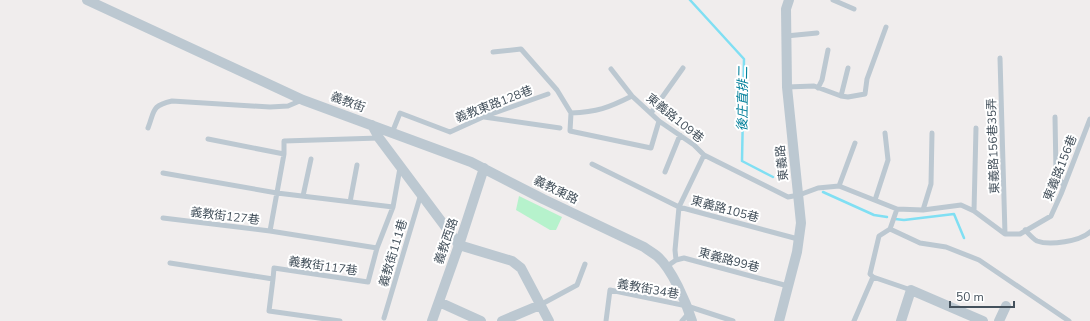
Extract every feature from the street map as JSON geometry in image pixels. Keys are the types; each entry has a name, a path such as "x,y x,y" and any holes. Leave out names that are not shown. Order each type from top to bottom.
{"street":[{"name":"義教街","path":"87,0 303,100 372,125 379,138 422,193 459,245"},
{"name":"東義路","path":"779,321 801,223 787,87 786,8 789,0"},
{"name":"義教東路","path":"372,125 484,168 542,199 644,247 657,256 666,267 690,313"},
{"name":"義教西路","path":"432,321 484,168"},
{"path":"459,245 512,261 521,268 549,321"},
{"path":"901,321 911,290 983,321"},
{"path":"439,302 481,321"},
{"path":"502,321 540,305"},
{"path":"999,321 1006,306"}],"lane":[{"path":"833,0 854,9"},
{"path":"787,87 814,86 841,96 848,97 865,94 867,79 886,27"},
{"path":"786,36 817,33"},
{"path":"493,52 521,49 557,90 571,113 570,131 650,148 659,121"},
{"path":"818,88 822,80 828,50"},
{"name":"東義路156巷35弄","path":"1000,58 1005,234"},
{"path":"651,113 683,68"},
{"path":"841,96 848,68"},
{"path":"611,69 632,96"},
{"name":"義教東路128巷","path":"392,133 400,113 450,132 483,117 548,94"},
{"name":"東義路109巷","path":"571,113 594,112 612,106 632,96 659,121 694,145 704,155 788,196 799,195"},
{"path":"148,128 154,110 159,104 172,101 270,107 288,106 303,100"},
{"path":"483,117 560,128"},
{"path":"1055,117 1056,173 1064,186"},
{"name":"東義路156巷","path":"1005,234 1020,234 1051,216 1090,119"},
{"path":"974,211 976,128"},
{"path":"875,200 888,160 885,133"},
{"path":"923,210 931,184 932,133"},
{"path":"666,172 680,135"},
{"name":"義教街127巷","path":"163,218 270,231 284,154 284,141 379,138"},
{"path":"208,139 284,154"},
{"path":"839,186 854,143"},
{"name":"東義路105巷","path":"704,155 679,207 798,239"},
{"path":"303,196 311,158"},
{"path":"592,164 679,207 675,250 676,260 666,267"},
{"path":"350,202 357,165"},
{"name":"義教街117巷","path":"273,279 274,268 368,282 377,248 393,207 401,167"},
{"path":"163,173 277,193 393,207"},
{"path":"799,195 818,188 839,186 897,209 923,210 961,205 974,211 1005,234"},
{"name":"義教街111巷","path":"384,318 422,193"},
{"path":"854,321 872,277 870,274 879,236 890,229 897,209"},
{"path":"890,229 920,243 946,247 978,260 1069,321"},
{"path":"1025,230 1036,241 1048,243 1068,242 1090,232"},
{"path":"270,231 377,248"},
{"name":"東義路99巷","path":"676,260 684,258 788,286"},
{"path":"170,263 273,279 268,311 340,321"},
{"path":"540,305 577,285 585,264"},
{"path":"872,277 911,290"},
{"name":"義教街34巷","path":"606,321 610,290 690,313"},
{"path":"682,321 690,313 733,321"}],"green space":[{"path":"519,196 562,217 556,230 550,230 516,210"}],"waterway":[{"name":"後庄直排二","path":"690,0 744,59 742,161 773,177"},
{"name":"後庄直排二","path":"823,192 874,215 887,217"},
{"name":"後庄直排二","path":"895,219 904,220 954,214 964,238"}]}
